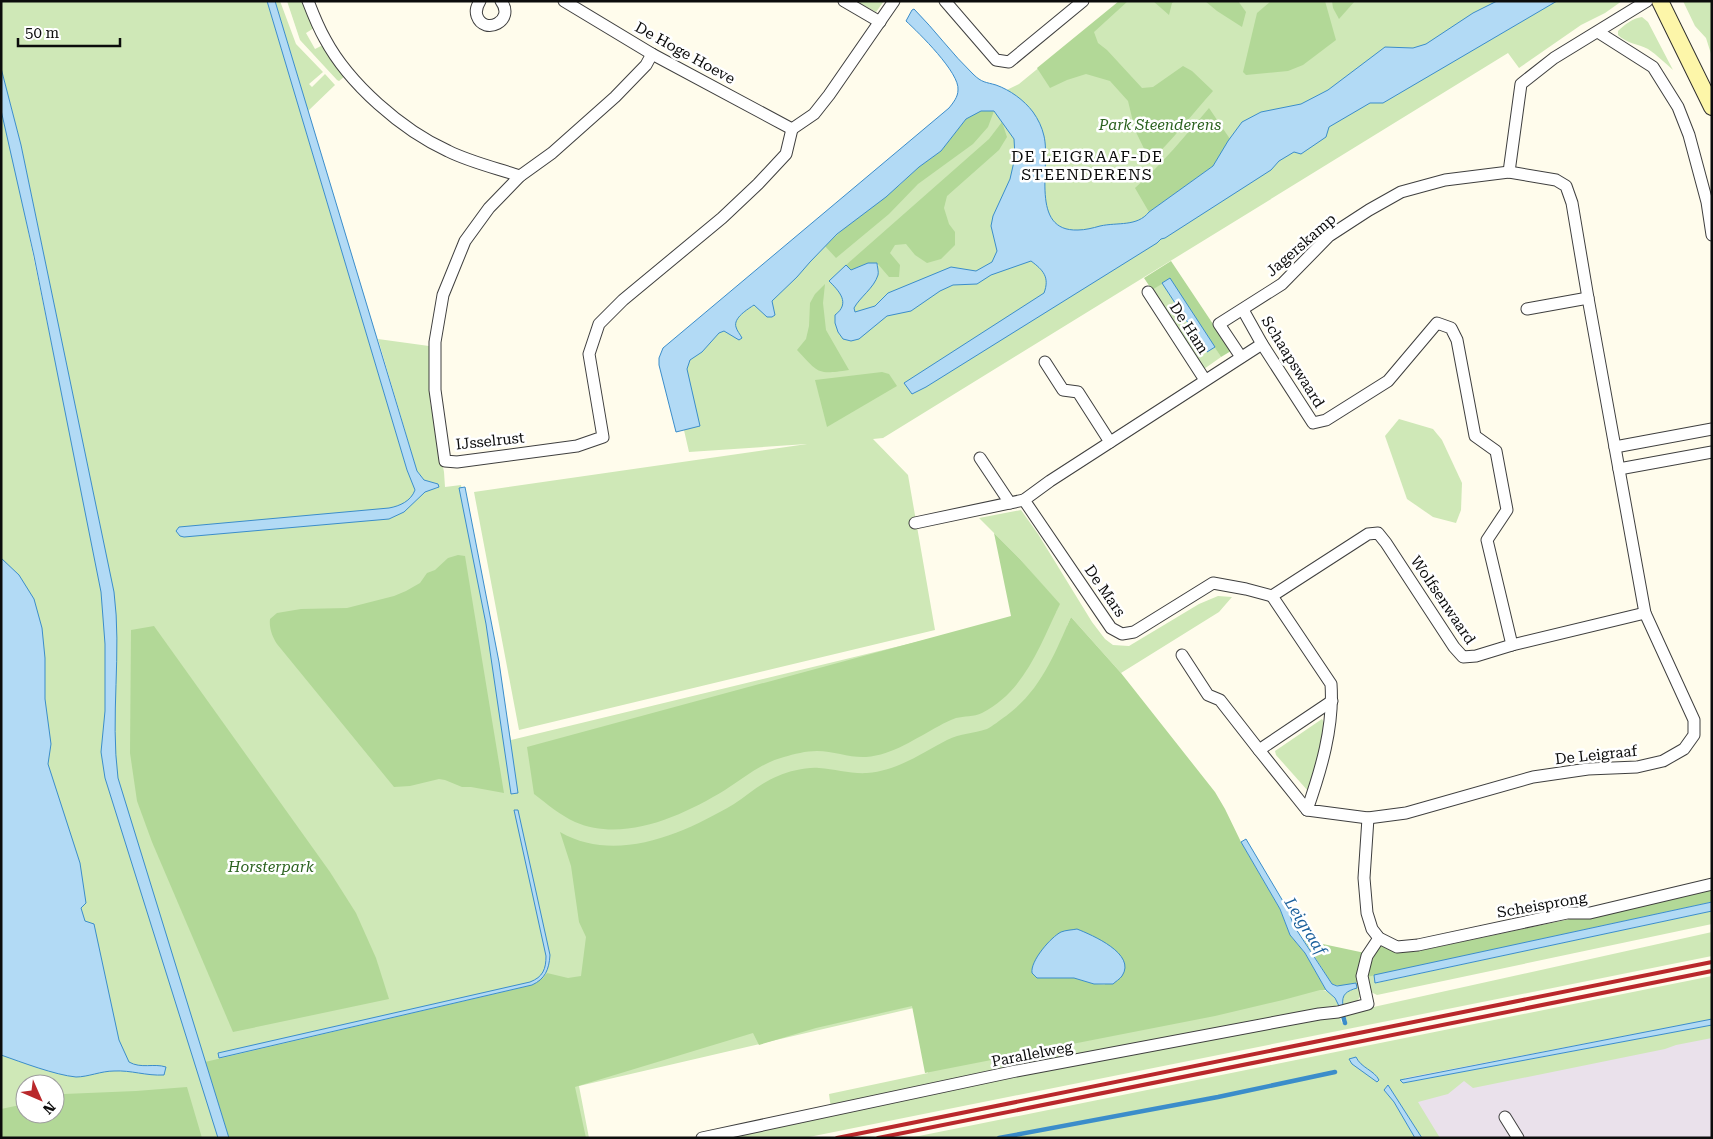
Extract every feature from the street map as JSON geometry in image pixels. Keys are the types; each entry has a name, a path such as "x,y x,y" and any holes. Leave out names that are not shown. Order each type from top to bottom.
{"street":[{"path":"308,1 330,47 358,84 382,107 412,130 449,152 520,176"},
{"path":"480,1 476,9 477,17 483,24 493,26 498,24 505,16 505,8 501,1"},
{"name":"De Hoge Hoeve","path":"564,1 652,54 792,129"},
{"path":"844,1 880,22"},
{"path":"792,129 814,114 894,1"},
{"path":"945,1 996,60 1010,62 1083,1"},
{"path":"1508,172 1521,84 1554,58 1647,1"},
{"path":"1660,1 1711,107"},
{"path":"1598,32 1653,67 1678,107 1689,135 1706,202 1712,235"},
{"name":"IJsselrust","path":"652,54 646,65 615,97 574,134 520,176 489,208 465,241 443,295 435,342 435,390 446,461 457,462 578,446 603,437 589,354 599,324 623,300 722,218 758,184 786,154 792,129"},
{"name":"Jagerskamp","path":"1241,357 1219,324 1282,284 1329,236 1401,192 1445,180 1508,172 1556,180 1566,186 1572,203 1612,431"},
{"name":"De Ham","path":"1148,292 1205,380"},
{"path":"1527,309 1588,298"},
{"name":"Schaapswaard","path":"1243,310 1262,344 1313,423 1326,420 1388,381 1437,323 1451,328 1457,340 1475,436 1496,451 1507,510 1488,540 1512,646"},
{"path":"915,523 1024,500 1262,344"},
{"path":"1045,362 1063,390 1078,392 1110,442"},
{"path":"1615,448 1712,429"},
{"name":"De Leigraaf","path":"1307,810 1368,818 1406,813 1533,777 1588,769 1637,767 1663,761 1684,749 1694,735 1694,720 1645,613 1612,431"},
{"path":"1619,469 1712,452"},
{"path":"980,458 1010,503"},
{"name":"De Mars","path":"1024,500 1111,628 1122,634 1134,632 1213,584 1253,590 1272,596"},
{"name":"Wolfsenwaard","path":"1272,596 1368,534 1378,533 1454,647 1463,657 1476,656 1645,613"},
{"path":"1272,596 1331,684 1330,726 1307,810"},
{"path":"1182,655 1208,695 1220,700 1307,810"},
{"path":"1259,750 1332,701"},
{"path":"1368,818 1364,878 1367,913 1372,929 1379,938"},
{"name":"Scheisprong","path":"1379,938 1398,947 1418,945 1567,913 1590,912 1712,884"},
{"name":"Parallelweg","path":"702,1138 1016,1071 1342,1011 1368,1004 1362,976 1367,956 1379,938"},
{"path":"1505,1117 1518,1138"}],"shaded area":[{"path":"1712,1017 1712,1138 1434,1138 1393,1071"}],"green space":[{"name":"Horsterpark","path":"1,1 267,1 407,470 415,487 414,492 438,488 438,484 424,480 417,471 378,339 429,346 430,402 444,472 445,487 461,485 511,740 1053,609 1056,612 1059,604 1019,558 979,518 1021,510 1038,534 1092,622 1105,639 1113,645 1129,646 1199,604 1218,596 1232,597 1219,612 1121,673 1071,617 1067,626 1323,990 1332,996 1339,1006 1326,1007 831,1109 829,1094 928,1073 918,1007 579,1086 589,1138 1,1138 1,110 10,144 70,433 95,542 103,540 21,145 1,68"},
{"path":"275,1 280,1 296,44 323,72 309,84 312,87 325,74 335,85 308,111"},
{"path":"287,1 303,1 314,28 306,33 315,49 323,45 345,76 339,81 300,40"},
{"path":"856,1 884,1 876,12"},
{"path":"1119,1 1128,1 1094,32 1098,43 1107,50 1142,88 1153,87 1183,66 1192,71 1213,91 1175,136 1150,161 1135,130 1128,101 1110,81 1086,74 1050,88 1037,68"},
{"name":"Park Steenderens","path":"1120,1 1622,1 1605,13 1581,25 1519,68 1508,53 883,438 873,439 908,475 935,630 519,730 474,492 807,444 689,452 670,369 978,104 1019,84"},
{"path":"1153,1 1175,1 1172,3 1169,15"},
{"path":"1205,1 1238,1 1246,12 1242,27 1217,11"},
{"path":"1271,1 1325,1 1336,40 1303,65 1288,71 1246,75 1243,72 1257,13"},
{"path":"1332,1 1355,1 1339,19 1333,8"},
{"path":"1683,1 1712,1 1712,57 1706,38 1695,26"},
{"path":"1642,17 1648,22 1673,70 1648,49 1628,42 1618,35 1618,31 1626,24"},
{"path":"1209,108 1230,139 1213,166 1149,212 1135,188 1164,159"},
{"path":"994,111 988,127 973,144 918,184 889,214 836,258 825,246 848,225 941,151 966,119 976,112"},
{"path":"1002,122 1007,137 999,150 947,196 944,208 949,224 955,232 955,245 941,259 927,263 915,255 906,244 895,245 890,253 900,265 899,277 889,277 877,263 868,263 851,270 846,265 989,139"},
{"path":"1171,261 1231,351 1221,357 1170,279 1152,290 1144,278"},
{"path":"1162,283 1207,352 1215,347 1221,357 1204,369 1152,290"},
{"path":"825,284 823,303 826,330 849,370 824,372 814,368 797,350 806,339 809,326 810,303 815,294"},
{"path":"882,372 889,374 897,386 827,427 815,380"},
{"path":"1399,419 1433,429 1442,440 1462,483 1461,510 1456,523 1433,517 1407,499 1385,436"},
{"path":"994,533 1060,604 1038,651 1020,680 997,704 982,713 959,717 904,745 876,756 860,757 813,751 776,760 760,767 725,790 690,809 652,824 633,828 613,830 594,828 575,822 559,813 534,794 527,747 1011,616"},
{"path":"458,555 465,556 504,793 462,787 439,779 410,786 394,787 277,644 270,629 270,619 277,613 301,609 347,608 394,596 420,583 427,573 435,570 448,558"},
{"path":"1071,617 1121,673 1215,792 1241,842 1280,909 1290,935 1305,953 1326,990 1215,1016 925,1073 912,1006 816,1028 759,1045 753,1033 575,1087 586,1138 229,1138 205,1062 532,985 547,973 568,978 581,976 586,937 579,922 571,866 560,832 581,841 604,845 626,845 649,841 693,826 734,804 766,782 788,772 814,768 855,773 878,772 919,756 952,738 987,729 1006,716 1029,695 1052,658","holes":["1086,933 1105,985 1074,978 1037,978 1032,973"]},
{"path":"154,626 330,872 356,913 376,958 389,999 233,1032 152,842 137,801 130,753 131,630"},
{"path":"1322,719 1325,724 1318,772 1308,791 1276,755 1275,751"},
{"path":"1712,889 1712,902 1367,977 1377,949 1380,946 1414,952"},
{"path":"1712,911 1712,924 1377,995 1371,992 1367,977 1374,975 1376,983"},
{"path":"1712,932 1712,956 804,1138 724,1138 963,1087 1326,1017 1340,1017 1342,1023 1347,1022 1345,1015 1369,1008"},
{"path":"1304,940 1365,953 1360,981 1346,986 1332,984"},
{"path":"1712,976 1712,1019 1405,1078 1404,1083 1712,1025 1712,1038 1665,1049 1473,1088 1464,1081 1448,1094 1418,1102 1440,1138 1422,1138 1388,1085 1384,1090 1394,1102 1415,1138 909,1138"},
{"path":"1360,981 1362,994 1357,1001 1343,1006 1345,994 1357,988 1356,983"},
{"path":"187,1087 202,1138 1,1138 1,1109 15,1106 15,1124 65,1124 65,1094"}],"water":[{"path":"267,1 275,1 417,471 424,480 438,484 439,487 425,492 404,512 389,519 184,537 180,536 176,531 179,527 389,508 405,502 415,490 407,470"},
{"path":"1497,1 1557,1 1383,103 1370,103 1329,127 1326,137 1301,154 1294,152 1279,161 1271,170 1165,238 912,394 904,383 1044,293 1046,278 1042,271 1031,261 991,275 977,284 953,285 940,291 911,311 887,316 859,339 851,341 843,339 838,332 835,315 840,311 843,302 840,293 829,281 846,265 851,270 868,263 877,263 878,274 876,280 854,308 855,312 875,306 888,293 951,267 976,271 992,262 997,251 991,226 993,216 1010,179 1015,157 1014,139 994,111 981,111 966,119 941,151 919,167 886,197 837,234 772,301 775,315 767,317 754,305 737,320 736,327 742,338 739,340 724,331 719,333 702,352 690,360 687,369 700,426 676,432 659,365 659,358 663,348 949,108 955,100 958,90 953,74 938,54 906,21 912,10 914,9 922,17 976,77 1011,93 1025,103 1033,112 1040,123 1044,136 1045,195 1048,209 1053,220 1063,228 1078,230 1139,220 1213,166 1242,122 1261,112 1301,104 1328,90 1385,47 1413,48 1426,44 1473,13"},
{"path":"1,68 21,145 114,592 117,638 115,731 118,778 229,1138 218,1138 105,778 101,752 105,711 105,644 101,592 34,256 1,110"},
{"path":"1170,278 1215,347 1207,352 1162,283"},
{"path":"465,487 499,662 518,793 511,794 486,624 459,488"},
{"path":"1,558 19,575 34,599 42,628 45,658 45,699 51,744 48,764 80,863 86,903 81,908 85,921 94,924 119,1040 129,1062 138,1065 166,1067 164,1075 114,1071 76,1077 48,1071 1,1055"},
{"path":"514,810 518,810 550,955 547,970 540,980 532,985 219,1058 218,1053 530,982 538,978 544,969 546,956"},
{"path":"1246,839 1287,908 1294,926 1332,984 1337,986 1356,983 1357,988 1344,996 1343,1006 1339,1006 1335,998 1326,990 1305,953 1290,935 1280,909 1241,842"},
{"path":"1712,902 1712,911 1375,983 1374,975"},
{"path":"1077,929 1111,946 1123,960 1125,968 1122,976 1113,984 1094,984 1074,978 1037,978 1032,973 1034,962 1052,939 1061,932"},
{"path":"1712,1019 1712,1025 1403,1083 1400,1080"},
{"path":"1356,1057 1361,1064 1377,1077 1379,1080 1377,1082 1352,1064 1349,1059"},
{"path":"1388,1085 1422,1138 1415,1138 1394,1102 1384,1090"}],"waterway":[{"name":"Leigraaf","path":"1342,1012 1345,1023"},
{"path":"999,1138 1218,1097 1335,1072"}],"railway":[{"path":"837,1138 1712,962"},
{"path":"878,1138 1712,971"}],"district":[{"name":"DE LEIGRAAF-DE STEENDERENS","path":"1087,165"}]}
